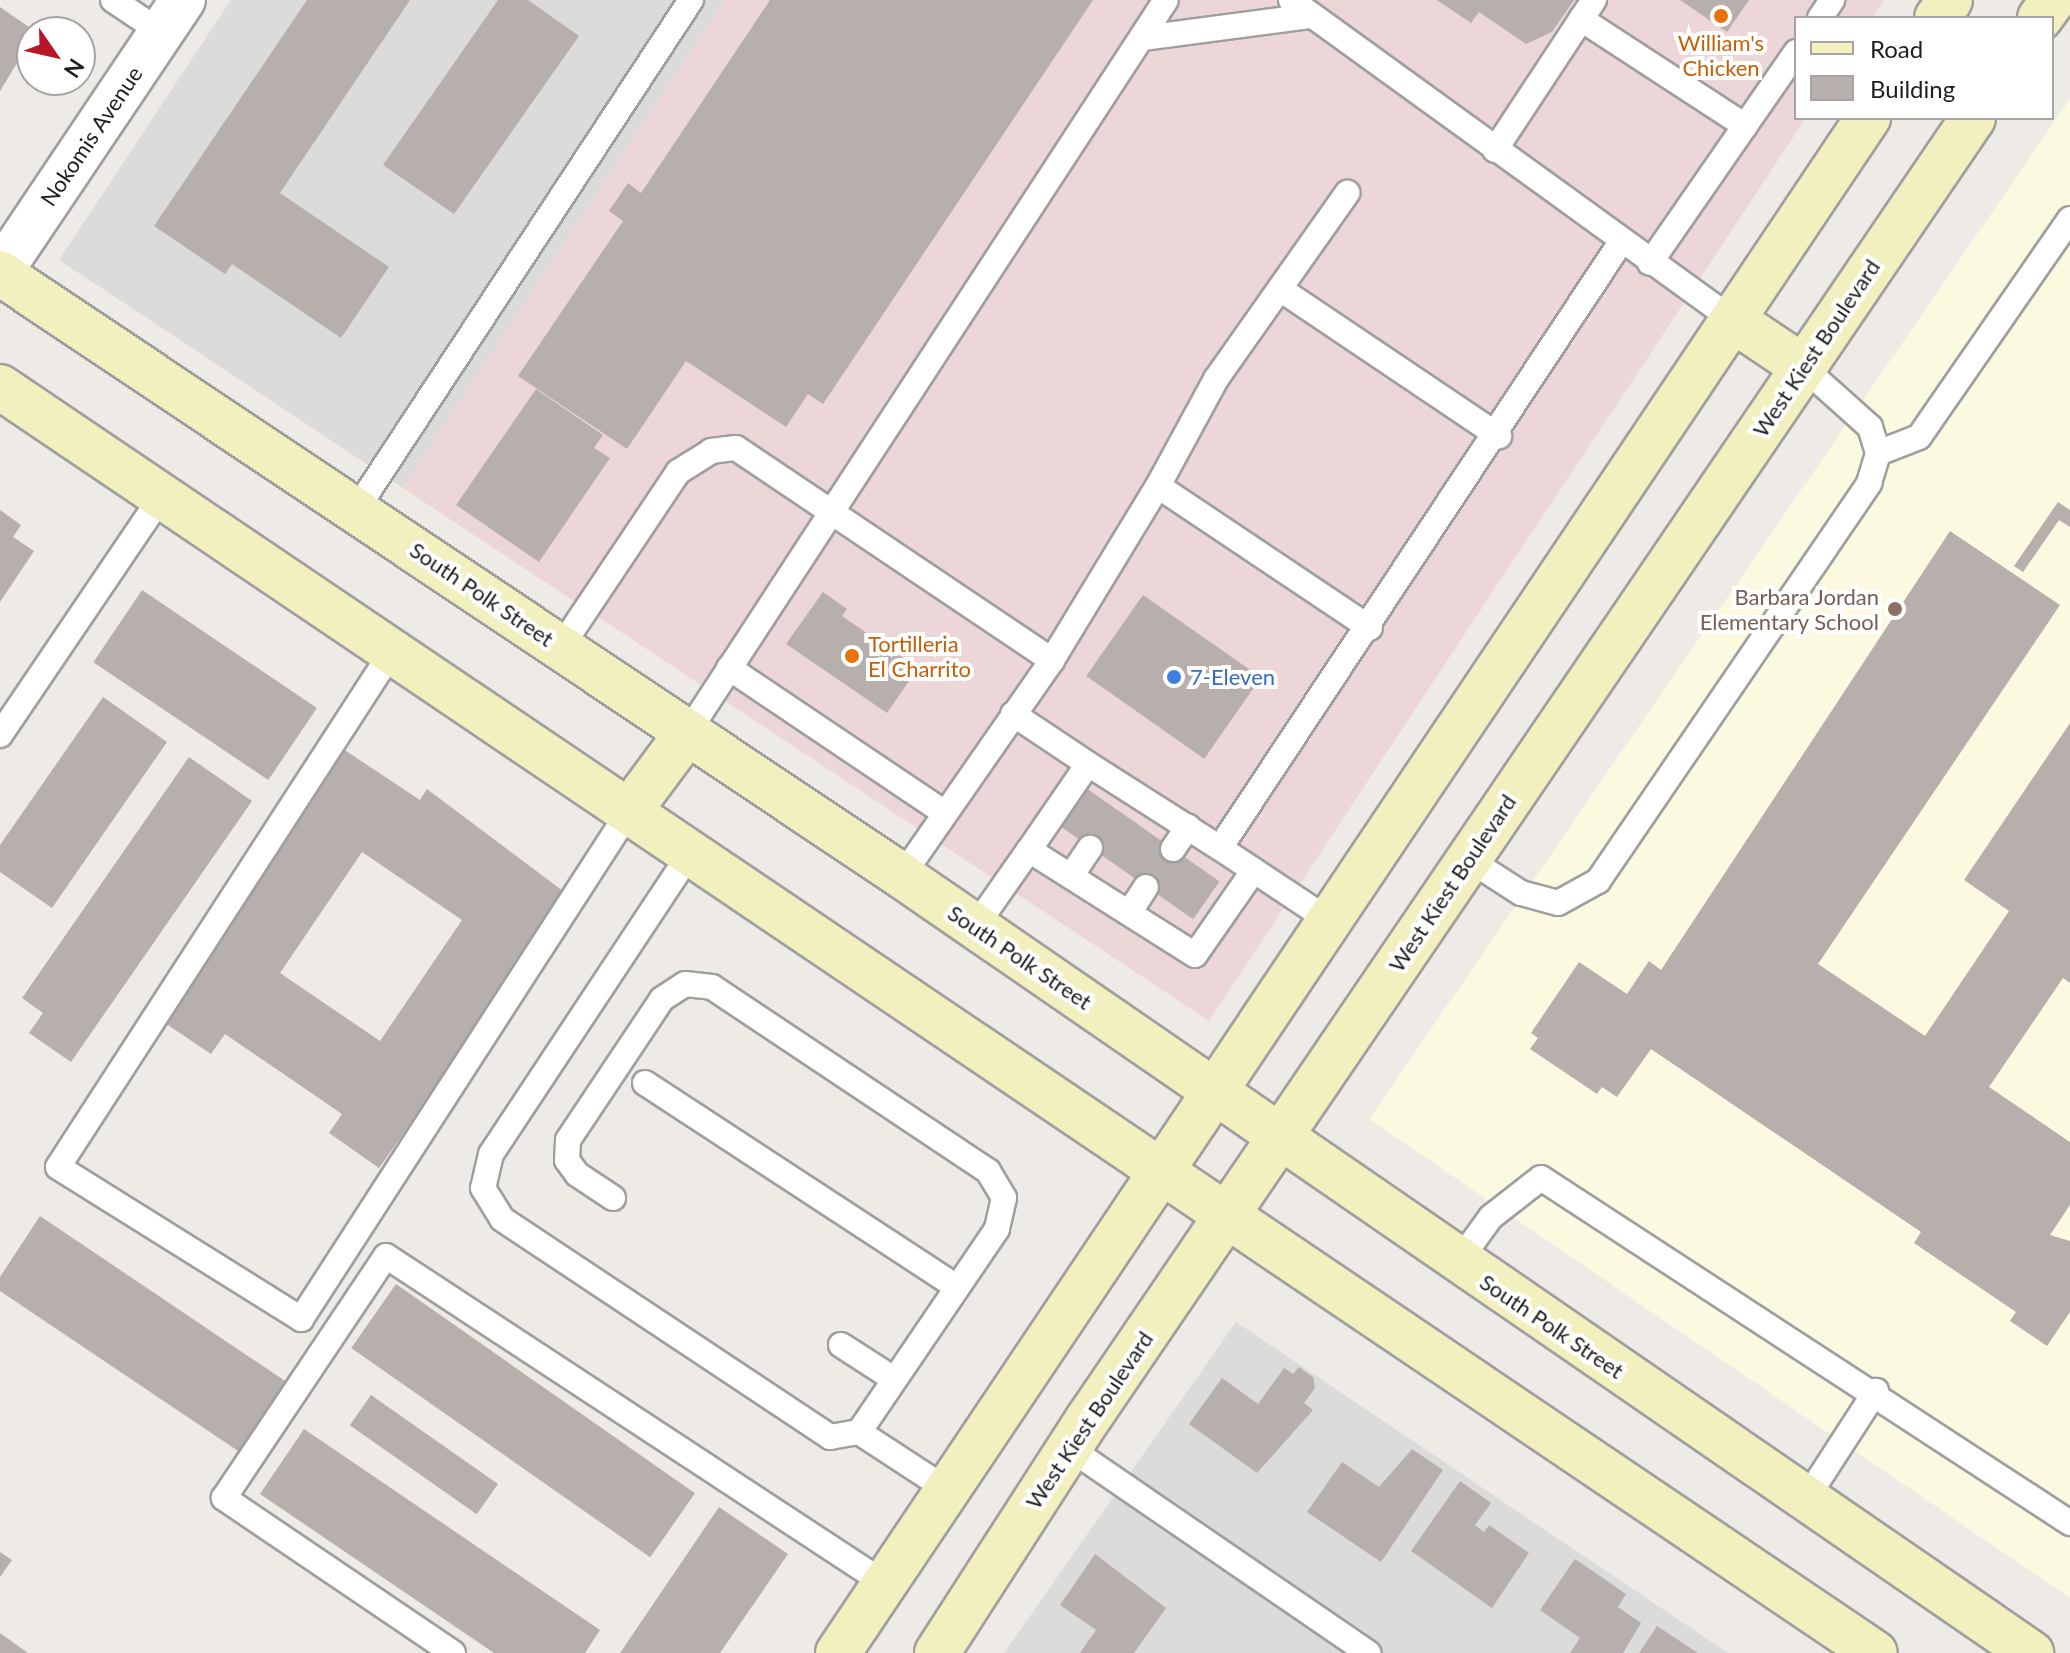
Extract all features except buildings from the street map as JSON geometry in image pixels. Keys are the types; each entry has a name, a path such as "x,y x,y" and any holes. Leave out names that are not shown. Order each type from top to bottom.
{"main road":[{"path":"845,1651 884,1583 1156,1171 1867,120"},
{"name":"West Kiest Boulevard","path":"937,1653 1069,1448 1972,120"},
{"name":"South Polk Street","path":"0,272 902,876 2031,1653"},
{"path":"1733,320 1803,367"},
{"path":"2,392 393,650 1156,1171 1228,1214 1875,1653"},
{"path":"630,810 688,732"}],"street":[{"name":"Nokomis Avenue","path":"0,272 172,16"}],"lane":[{"path":"113,0 172,16"},
{"path":"356,510 691,0"},
{"path":"688,732 1166,0"},
{"path":"1291,0 1650,263 1733,320"},
{"path":"1495,150 1587,9 1745,126"},
{"path":"1143,38 1311,16"},
{"path":"1650,263 1794,55"},
{"path":"902,876 1052,660 1158,486 1216,379 1347,193"},
{"path":"1878,453 1919,437 2070,219"},
{"path":"1220,848 1499,436 1621,242"},
{"path":"1280,289 1499,436"},
{"path":"1468,859 1521,893 1558,903 1598,881 1869,483 1878,453 1870,427 1803,367"},
{"path":"561,647 678,472 711,451 736,448 1052,660"},
{"path":"1158,486 1370,628"},
{"path":"0,735 162,496"},
{"path":"393,650 58,1167 301,1319 630,810"},
{"path":"729,668 945,813"},
{"path":"1013,714 1088,764 1124,800 1188,827 1327,919"},
{"path":"975,927 1088,764"},
{"path":"1173,849 1188,827"},
{"path":"1071,876 1090,848"},
{"path":"1029,850 1195,955 1254,870"},
{"path":"691,852 491,1154 483,1188 502,1219 830,1437 859,1432 946,1489"},
{"path":"1129,913 1146,887"},
{"path":"613,1198 577,1174 567,1160 568,1140 662,999 685,984 712,987 988,1171 1004,1198 997,1229 859,1432"},
{"path":"645,1083 957,1287"},
{"path":"1459,1261 1491,1217 1541,1178 1876,1391 2070,1523"},
{"path":"453,1653 224,1498 386,1256 884,1583"},
{"path":"841,1345 894,1379"},
{"path":"1806,1499 1876,1391"},
{"path":"1069,1448 1368,1653"}],"shaded area":[{"path":"231,0 726,0 403,488 59,260"},
{"path":"726,0 1884,0 1874,16 1794,16 1794,120 1805,120 1209,1021 403,488"},
{"name":"Barbara Jordan Elementary School","path":"2070,99 2070,1598 1369,1119"},
{"path":"1236,1322 1728,1653 1004,1653"}],"place":[{"name":"William's Chicken","path":"1721,16"},
{"name":"Barbara Jordan Elementary School","path":"1895,609"},
{"name":"Tortilleria El Charrito","path":"852,656"},
{"name":"7-Eleven","path":"1174,677"}]}
